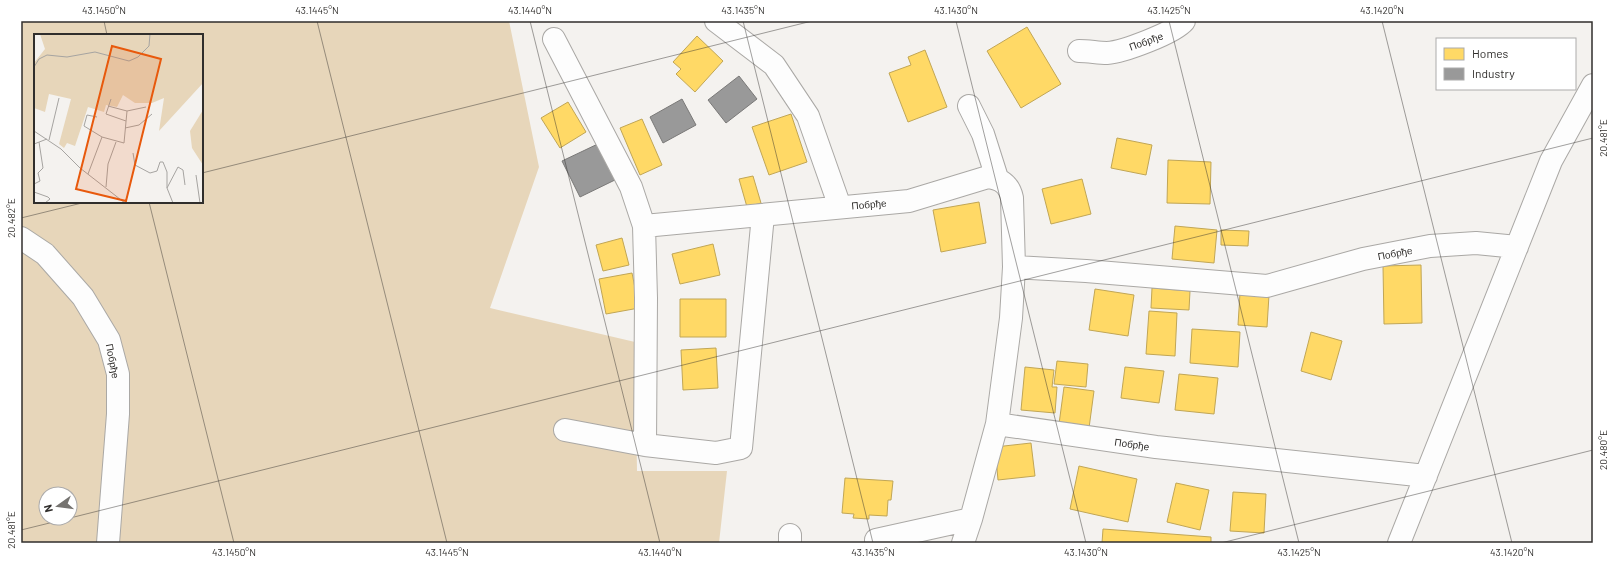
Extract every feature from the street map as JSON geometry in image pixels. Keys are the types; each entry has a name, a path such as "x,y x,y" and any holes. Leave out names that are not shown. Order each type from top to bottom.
{"street":[{"path":"716,21 774,64 808,116 840,207"},
{"name":"Побрђе","path":"1079,51 1109,53 1146,42 1179,27 1184,21"},
{"path":"554,39 631,187 644,226 646,298 645,446"},
{"path":"1399,543 1551,161 1593,85"},
{"path":"963,543 997,424 1012,318 1014,267 1012,198 1010,188 997,178 983,134 969,106"},
{"name":"Побрђе","path":"644,226 909,201 988,177 997,178"},
{"path":"564,430 645,446 716,453 741,448 763,215"},
{"name":"Побрђе","path":"21,238 45,254 83,297 109,340 118,374 118,414 108,543"},
{"name":"Побрђе","path":"1014,267 1086,271 1267,286 1363,259 1430,246 1476,243 1517,247"},
{"name":"Побрђе","path":"997,424 1156,447 1426,476"},
{"path":"876,540 971,519"}],"shaded area":[{"path":"21,21 509,21 539,167 490,308 635,342 637,471 727,471 719,543 21,543"}],"building: Homes":[{"path":"1027,27 1061,84 1021,108 987,51"},
{"path":"697,36 723,61 695,92 676,74 681,69 673,62"},
{"path":"925,50 947,107 908,122 889,73 911,65 908,57"},
{"path":"568,102 586,132 560,148 541,118"},
{"path":"791,114 807,162 769,175 752,127"},
{"path":"642,119 662,165 640,175 620,128"},
{"path":"1117,138 1152,145 1146,175 1111,168"},
{"path":"1168,160 1211,162 1210,204 1167,203"},
{"path":"753,176 761,203 747,207 739,179"},
{"path":"1082,179 1091,214 1051,224 1042,189"},
{"path":"979,202 986,243 941,252 933,210"},
{"path":"1175,226 1217,230 1214,263 1172,259"},
{"path":"1221,230 1249,231 1248,246 1221,245"},
{"path":"622,238 629,265 603,271 596,245"},
{"path":"713,244 720,275 680,284 672,254"},
{"path":"1421,265 1422,323 1384,324 1383,266"},
{"path":"632,273 639,308 606,314 599,279"},
{"path":"1152,288 1190,291 1189,310 1151,308"},
{"path":"1095,289 1134,295 1128,336 1089,330"},
{"path":"1240,293 1269,295 1267,327 1238,325"},
{"path":"680,299 726,299 726,337 680,337"},
{"path":"1149,311 1177,313 1175,356 1146,354"},
{"path":"1192,329 1240,332 1238,367 1190,363"},
{"path":"1311,332 1342,341 1331,380 1301,371"},
{"path":"716,348 718,388 683,390 681,350"},
{"path":"1057,361 1088,364 1086,387 1054,384"},
{"path":"1025,367 1054,370 1052,387 1057,387 1055,413 1021,410"},
{"path":"1125,367 1164,371 1159,403 1121,398"},
{"path":"1179,374 1218,378 1214,414 1175,410"},
{"path":"1064,387 1094,391 1089,428 1059,424"},
{"path":"1031,443 1035,476 998,480 995,447"},
{"path":"1079,466 1137,479 1128,522 1070,509"},
{"path":"845,478 893,481 891,500 888,500 887,516 869,515 869,519 853,518 854,514 842,513"},
{"path":"1176,483 1209,490 1200,530 1167,522"},
{"path":"1233,492 1266,494 1264,533 1230,531"},
{"path":"1103,529 1211,537 1211,543 1102,543"}],"building: Industry":[{"path":"739,76 757,99 726,123 708,100"},
{"path":"682,99 696,125 663,143 650,117"},
{"path":"602,142 619,178 580,197 562,161"}]}
